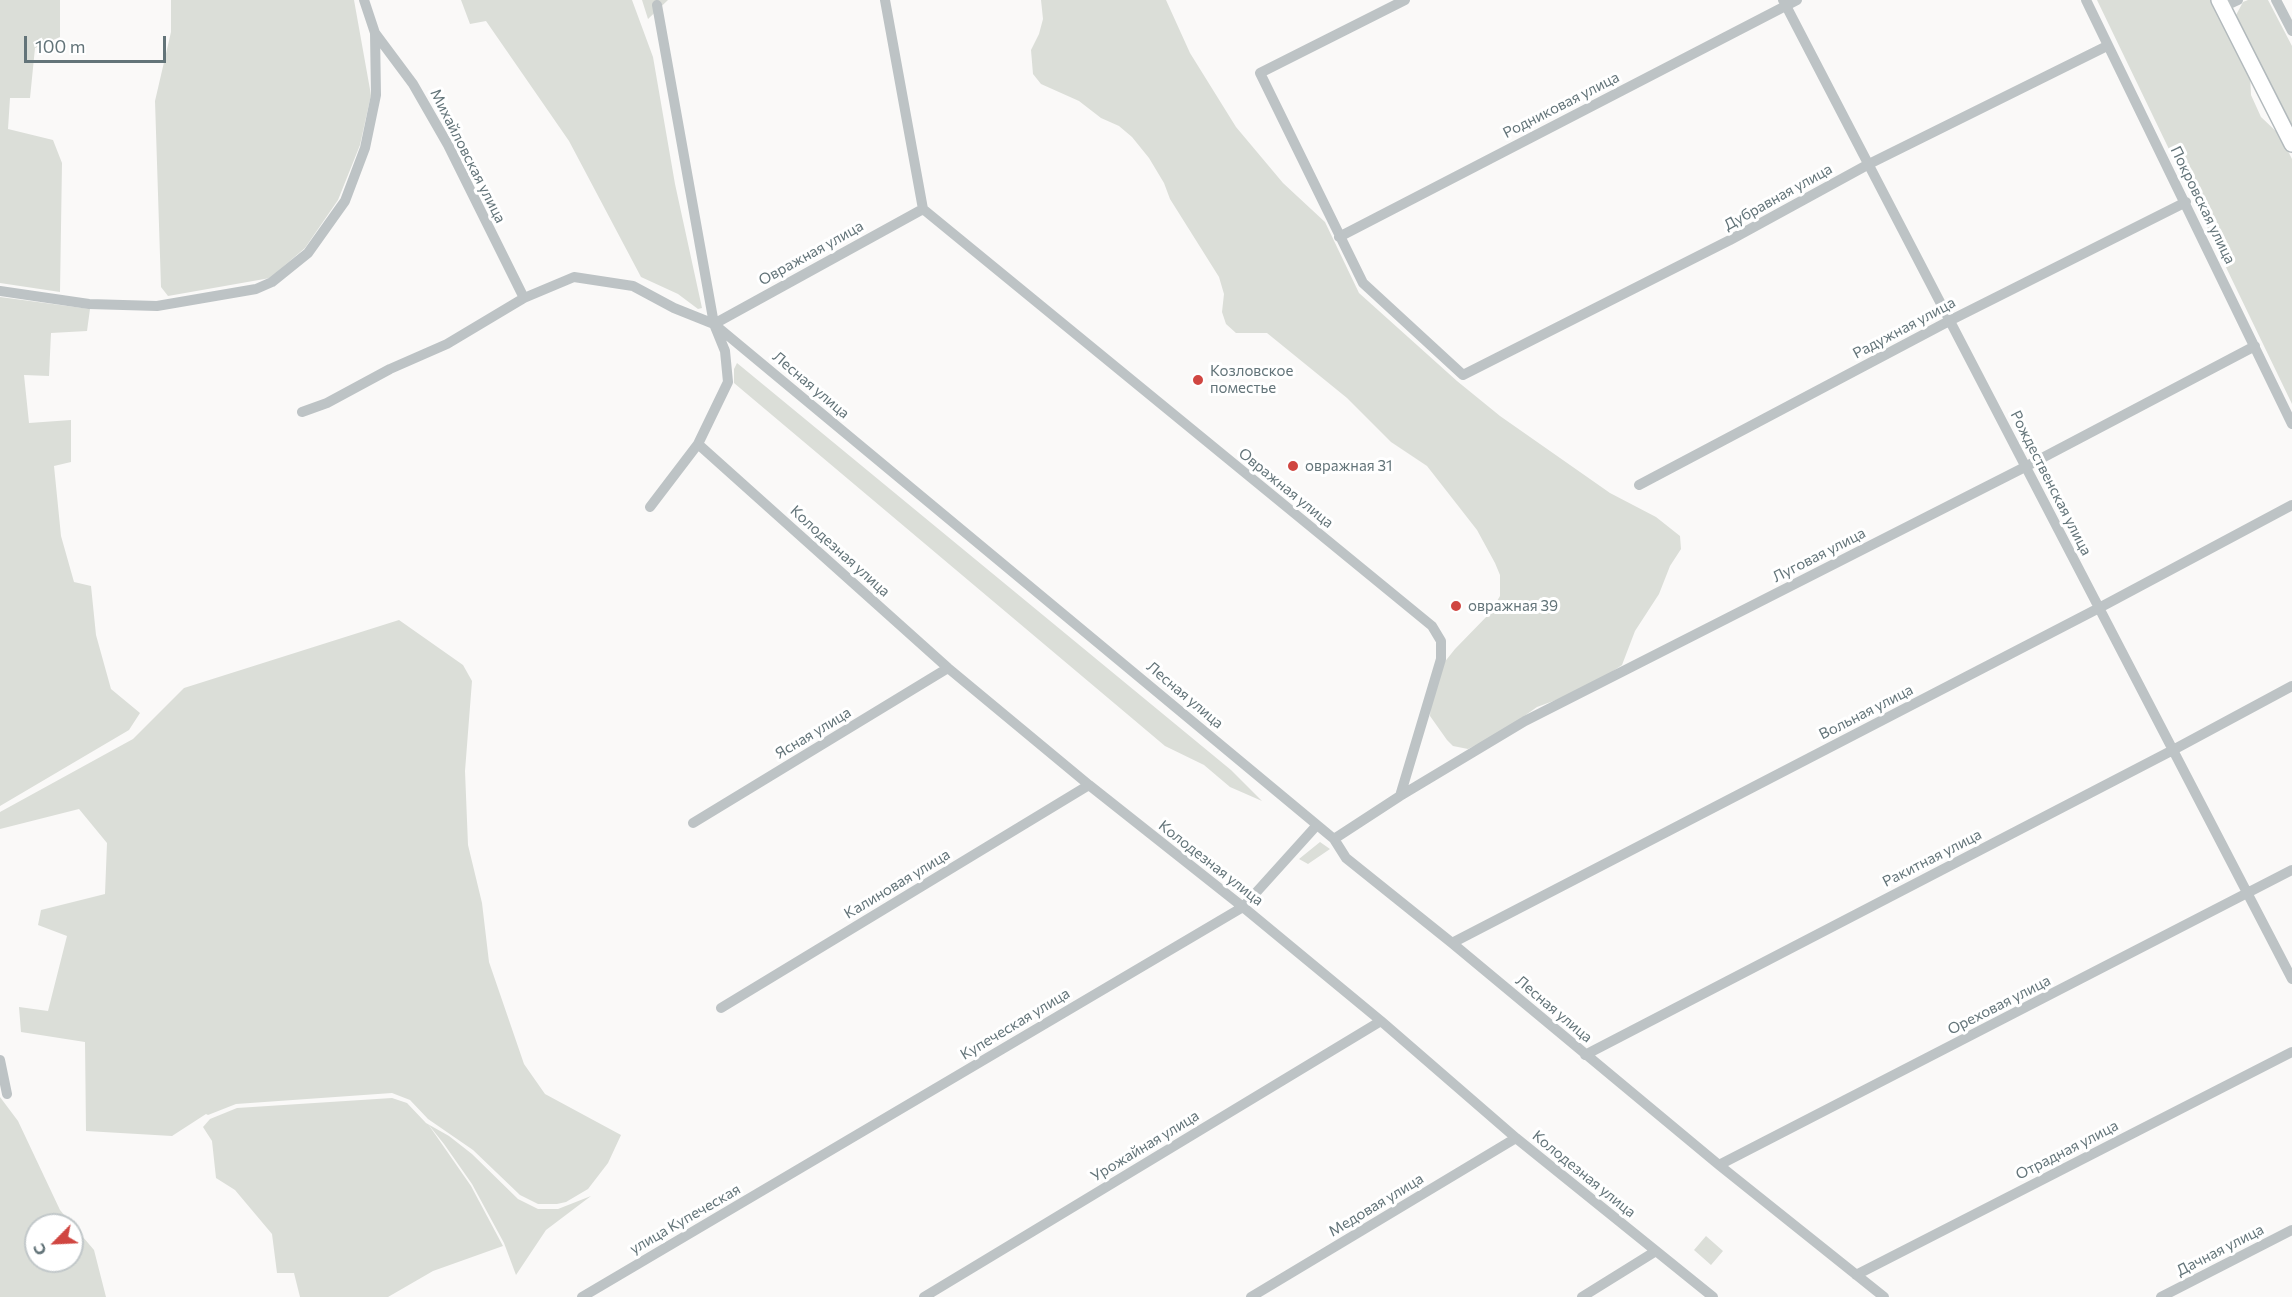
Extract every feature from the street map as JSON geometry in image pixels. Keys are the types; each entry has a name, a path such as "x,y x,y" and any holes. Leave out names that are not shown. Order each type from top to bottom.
{"main road":[{"path":"2221,4 2292,144"}],"street":[{"name":"Михайловская улица","path":"0,291 89,304 157,306 256,289 272,282 308,253 345,201 365,148 376,95 375,33 364,0"},
{"path":"885,0 923,209"},
{"path":"1339,237 1260,73 1405,0"},
{"name":"Родниковая улица","path":"1339,237 1785,3 1797,0"},
{"name":"Покровская улица","path":"2086,0 2292,424"},
{"path":"2221,4 2238,0"},
{"path":"2276,0 2292,32"},
{"name":"Рождественская улица","path":"1785,3 2292,979"},
{"path":"650,507 698,444 728,382 725,351 714,324 657,5"},
{"name":"Михайловская улица","path":"375,33 413,84 442,135 525,298"},
{"name":"Дубравная улица","path":"1339,237 1363,283 1463,375 1730,240 1869,164 2107,46"},
{"name":"Радужная улица","path":"1639,485 1951,320 2186,202"},
{"name":"Овражная улица","path":"714,324 923,209 1432,626 1442,641 1441,659 1400,796"},
{"path":"302,412 327,403 390,369 447,344 525,298 574,277 633,286 674,308 714,324"},
{"name":"Лесная улица","path":"714,324 1334,839 1346,858 1719,1165 1884,1297"},
{"name":"Луговая улица","path":"1400,796 1525,721 2025,467 2255,346"},
{"name":"Колодезная улица","path":"698,444 948,668 1089,785 1243,907 1381,1021 1516,1138 1713,1297"},
{"name":"Вольная улица","path":"1452,943 2099,608 2292,505"},
{"name":"Ясная улица","path":"693,823 948,668"},
{"name":"Ракитная улица","path":"1585,1055 2292,686"},
{"name":"Калиновая улица","path":"721,1008 1089,785"},
{"path":"1334,839 1400,796"},
{"name":"Купеческая улица","path":"803,1167 1243,907 1317,825"},
{"name":"Ореховая улица","path":"1719,1165 2292,870"},
{"name":"Урожайная улица","path":"924,1297 1381,1021"},
{"name":"Отрадная улица","path":"1856,1275 2292,1052"},
{"path":"0,1060 7,1094"},
{"name":"Медовая улица","path":"1251,1297 1516,1138"},
{"name":"улица Купеческая","path":"582,1297 803,1167"},
{"name":"Дачная улица","path":"2161,1297 2292,1230"},
{"path":"1582,1297 1656,1251"}],"shaded area":[{"path":"0,0 60,0 60,37 35,48 30,98 10,98 8,129 53,140 62,163 60,292 0,283"},
{"path":"171,0 354,0 371,95 360,145 338,200 305,248 270,278 168,296 161,287 155,101 171,32"},
{"path":"461,0 632,0 653,57 675,184 702,308 698,309 678,294 641,277 569,141 486,21 470,24"},
{"path":"642,0 668,0 648,19"},
{"path":"1041,0 1166,0 1190,53 1236,127 1283,183 1325,222 1359,293 1457,381 1500,416 1610,493 1656,517 1680,536 1681,549 1670,566 1659,594 1635,631 1622,665 1578,692 1537,707 1499,734 1468,749 1453,746 1447,740 1430,716 1431,701 1443,664 1490,613 1500,596 1500,575 1477,530 1427,466 1391,442 1347,398 1267,333 1236,333 1226,324 1222,312 1224,294 1219,277 1170,199 1164,183 1149,158 1132,137 1119,126 1101,118 1079,101 1041,84 1033,74 1031,50 1043,19"},
{"path":"2097,0 2213,0 2250,73 2251,95 2261,117 2280,135 2292,159 2292,404"},
{"path":"2268,0 2292,46 2292,130 2235,17 2243,2"},
{"path":"0,297 90,309 87,331 51,333 49,376 24,375 29,423 71,420 71,462 54,466 61,536 74,582 91,586 96,635 111,689 140,713 129,730 0,806"},
{"path":"737,363 1231,770 1262,801 1230,787 1204,765 1165,746 734,383 734,369"},
{"path":"399,620 463,665 472,681 465,771 468,845 482,903 489,962 524,1064 545,1094 621,1135 608,1163 588,1189 566,1202 538,1204 520,1195 473,1150 428,1119 410,1100 392,1093 236,1104 206,1114 172,1136 86,1131 85,1042 21,1032 19,1007 48,1011 67,936 38,925 41,910 105,894 107,843 79,809 0,829 0,812 133,739 184,688"},
{"path":"1320,842 1330,849 1308,864 1299,859"},
{"path":"0,1097 18,1121 63,1213 24,1213 24,1273 84,1273 84,1238 94,1250 106,1297 0,1297"},
{"path":"392,1098 407,1103 428,1124 471,1186 503,1246 433,1271 388,1297 300,1297 294,1273 277,1273 272,1234 235,1190 216,1178 212,1141 203,1127 210,1119 237,1108"},
{"path":"428,1124 449,1136 472,1154 518,1199 538,1209 558,1209 591,1196 546,1230 516,1275 504,1243 472,1184"},
{"path":"1706,1236 1723,1251 1711,1265 1694,1250"}],"place":[{"name":"Козловское поместье","path":"1198,380"},
{"name":"овражная 31","path":"1293,466"},
{"name":"овражная 39","path":"1456,606"}]}
